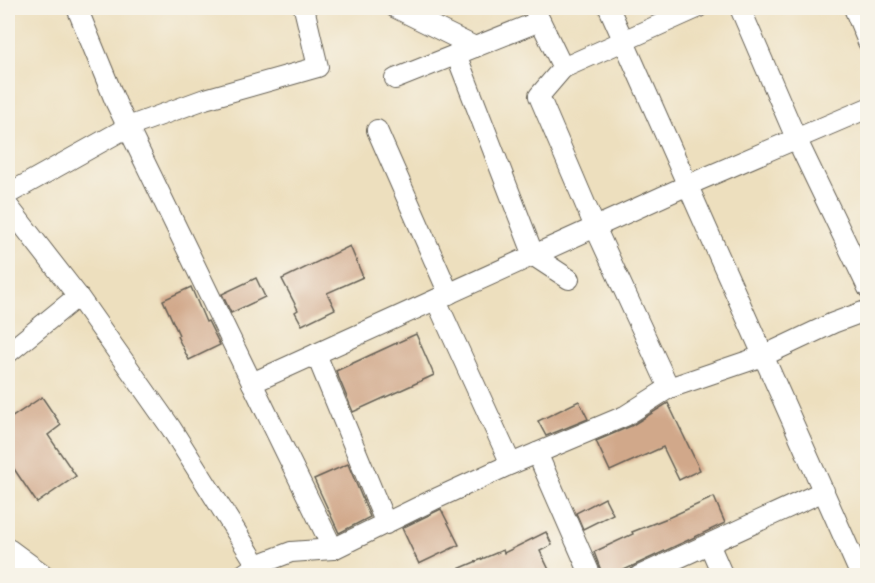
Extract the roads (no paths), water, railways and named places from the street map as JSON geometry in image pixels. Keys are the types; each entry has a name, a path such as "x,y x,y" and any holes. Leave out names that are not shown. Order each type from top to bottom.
{"street":[{"path":"77,8 116,103 333,549"},
{"path":"303,8 318,67 205,99 128,127 10,190 78,296 171,428 249,570 291,552 333,549 511,464 625,416 669,388 763,356 833,323 867,310"},
{"path":"396,8 475,47"},
{"path":"609,8 861,576"},
{"path":"669,388 595,227 539,96 563,68 697,8"},
{"path":"740,8 796,138 867,288"},
{"path":"854,8 867,42"},
{"path":"395,79 475,47 537,14 563,68"},
{"path":"456,54 534,255 569,279"},
{"path":"252,383 688,185 867,108"},
{"path":"377,130 442,297 511,464"},
{"path":"8,353 78,296"},
{"path":"316,354 386,524"},
{"path":"537,453 591,576"},
{"path":"639,576 824,491"},
{"path":"709,544 723,576"},
{"path":"9,554 42,576"}]}
